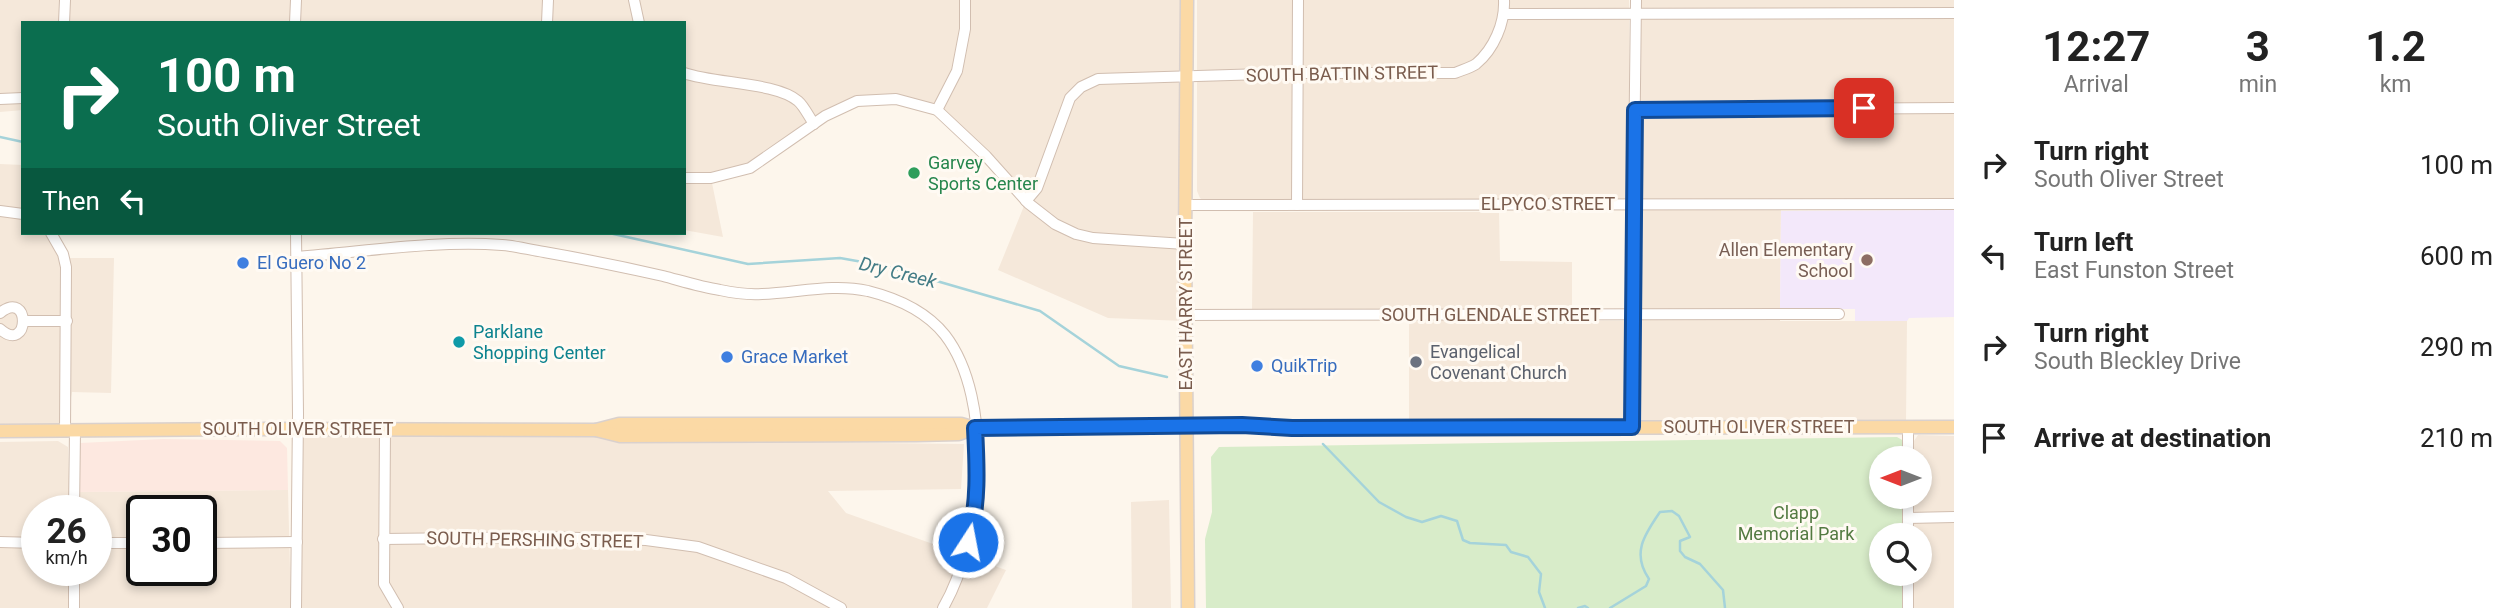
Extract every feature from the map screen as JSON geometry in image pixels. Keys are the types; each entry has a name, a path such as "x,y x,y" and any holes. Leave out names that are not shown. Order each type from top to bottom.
{"main road":[{"name":"EAST HARRY STREET","path":"1186,0 1188,608"},
{"name":"SOUTH OLIVER STREET","path":"0,431 596,430 620,436 916,435 959,434 975,428 1242,425 1292,428 1954,427"}],"street":[{"path":"64,21 65,0"},
{"path":"295,21 296,0"},
{"path":"547,21 548,0"},
{"path":"634,0 639,21"},
{"path":"937,110 957,71 965,29 965,0"},
{"path":"1297,205 1298,0"},
{"path":"1504,0 1504,14 1954,13"},
{"path":"1632,427 1636,0"},
{"name":"SOUTH BATTIN STREET","path":"1026,201 1037,188 1070,98 1081,87 1098,79 1297,73 1455,73 1474,65 1490,47 1501,27 1504,14"},
{"path":"686,74 702,80 777,90 798,101 814,124"},
{"path":"0,99 21,98"},
{"path":"686,178 711,178 750,168 814,124 858,101 896,99 927,105 937,110 986,156 1026,201 1055,224 1076,234 1093,238 1185,244"},
{"path":"1635,110 1954,108"},
{"name":"ELPYCO STREET","path":"1185,205 1954,204"},
{"path":"0,211 21,214"},
{"path":"52,235 59,245 66,267 73,495"},
{"path":"296,238 296,608"},
{"path":"296,257 414,246 505,245 594,261 737,293 760,294 822,288 865,291 895,300 913,309 944,334 968,380 972,394 977,482 973,526 951,593 943,608"},
{"path":"0,313 6,308 17,309 24,321 16,334 9,335 0,330"},
{"name":"SOUTH GLENDALE STREET","path":"1185,315 1839,314"},
{"path":"24,321 67,321"},
{"path":"1908,427 1908,446"},
{"path":"385,429 384,584 398,608"},
{"path":"1908,509 1908,523"},
{"path":"1908,518 1954,517"},
{"name":"SOUTH PERSHING STREET","path":"383,539 554,537 646,540 698,547 786,578 841,608"},
{"path":"0,542 21,543"},
{"path":"217,543 297,542"},
{"path":"74,586 75,608"},
{"path":"1908,586 1908,608"}],"shaded area":[{"path":"0,0 293,0 293,21 21,21 21,110 0,112"},
{"path":"296,0 1186,0 1185,321 1108,318 998,270 1026,201 937,110 867,101 825,116 753,171 711,178 723,237 686,230 686,21 296,21"},
{"path":"1197,0 1629,0 1629,199 1204,201 1197,191"},
{"path":"1639,0 1954,0 1954,199 1781,199 1780,321 1907,321 1906,421 1409,421 1409,312 1252,311 1253,212 1499,212 1500,261 1572,262 1572,321 1639,321"},
{"path":"0,164 21,165 21,235 58,235 70,258 114,258 111,393 72,392 65,431 0,431"},
{"name":"Allen Elementary School","path":"1954,210 1954,317 1855,321 1855,309 1780,309 1781,211"},
{"path":"298,429 964,444 961,489 828,491 846,513 1006,570 987,608 299,608"},
{"path":"1918,435 1954,436 1954,608 1914,608 1914,586 1932,586 1932,523 1914,523 1914,509 1932,509 1932,446 1914,446"},
{"path":"163,439 280,441 287,448 288,490 79,492 80,443"},
{"path":"58,441 68,447 69,492 288,490 291,608 0,608 0,442"},
{"path":"1169,500 1171,608 1132,608 1131,502"}],"green space":[{"name":"Clapp Memorial Park","path":"1897,437 1904,441 1904,446 1869,446 1869,509 1904,509 1905,523 1869,523 1869,586 1905,586 1905,608 1206,608 1205,539 1212,512 1211,457 1219,447"}],"waterway":[{"name":"Dry Creek","path":"0,137 21,142"},
{"name":"Dry Creek","path":"618,235 748,264 840,258 885,266 1040,311 1119,366 1167,377"},
{"name":"Dry Creek","path":"1323,444 1379,502 1406,517 1422,522 1441,516 1457,521 1463,540 1470,543 1506,545 1511,552 1528,557 1541,574 1539,592 1545,608"},
{"name":"Dry Creek","path":"1610,608 1646,586 1649,579 1641,561 1642,544 1660,512 1672,511 1679,516 1690,537 1680,541 1680,551 1685,557 1700,564 1723,590 1725,608"},
{"name":"Dry Creek","path":"1578,608 1588,608"}],"place":[{"name":"Garvey Sports Center","path":"914,173"},
{"name":"Allen Elementary School","path":"1867,260"},
{"name":"El Guero No 2","path":"243,263"},
{"name":"Parklane Shopping Center","path":"459,342"},
{"name":"Grace Market","path":"727,357"},
{"name":"Evangelical Covenant Church","path":"1416,362"},
{"name":"QuikTrip","path":"1257,366"}],"route":[{"path":"968,542 973,526 977,482 975,428 1242,425 1292,428 1632,427 1635,110 1864,108"}]}
